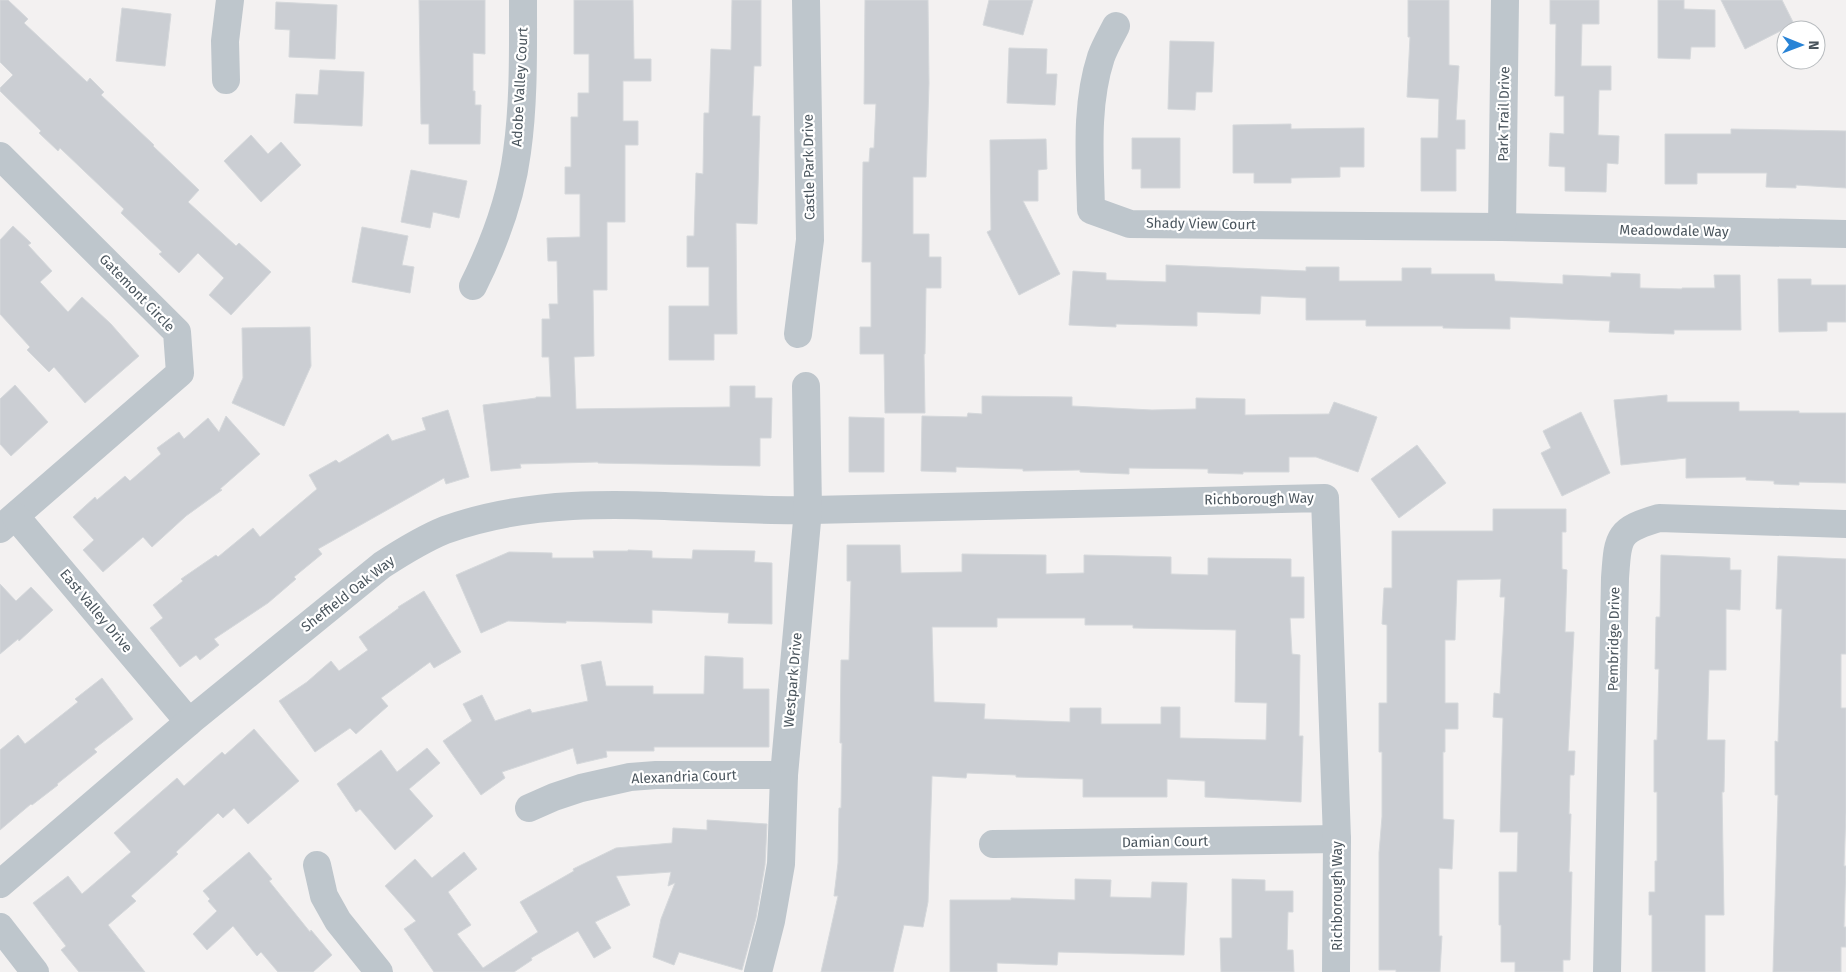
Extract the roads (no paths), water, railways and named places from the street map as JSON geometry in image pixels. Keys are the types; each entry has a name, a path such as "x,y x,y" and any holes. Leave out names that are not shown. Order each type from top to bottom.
{"street":[{"path":"226,80 225,41 230,0"},
{"name":"Adobe Valley Court","path":"473,286 504,210 517,152 522,91 523,0"},
{"name":"Castle Park Drive","path":"798,334 810,240 806,0"},
{"name":"Park Trail Drive","path":"1502,227 1505,0"},
{"name":"Shady View Court","path":"1116,26 1102,57 1092,94 1090,119 1091,210 1130,224 1502,227"},
{"name":"Gatemont Circle","path":"0,156 177,332 180,373 8,523"},
{"name":"Meadowdale Way","path":"1502,227 1846,234"},
{"name":"Westpark Drive","path":"758,972 771,921 781,864 784,775 808,510 806,386"},
{"name":"Richborough Way","path":"808,510 1325,498 1337,839 1336,972"},
{"name":"Sheffield Oak Way","path":"0,884 189,722 382,565 415,545 444,531 481,519 524,510 582,505 808,510"},
{"name":"Pembridge Drive","path":"1607,972 1615,578 1618,545 1628,530 1659,518 1846,524"},
{"name":"East Valley Drive","path":"8,523 189,722"},
{"name":"Alexandria Court","path":"529,808 581,788 630,777 656,775 784,775"},
{"name":"Damian Court","path":"993,844 1337,839"},
{"path":"317,865 324,896 338,921 379,972"},
{"path":"0,927 36,972"}]}
